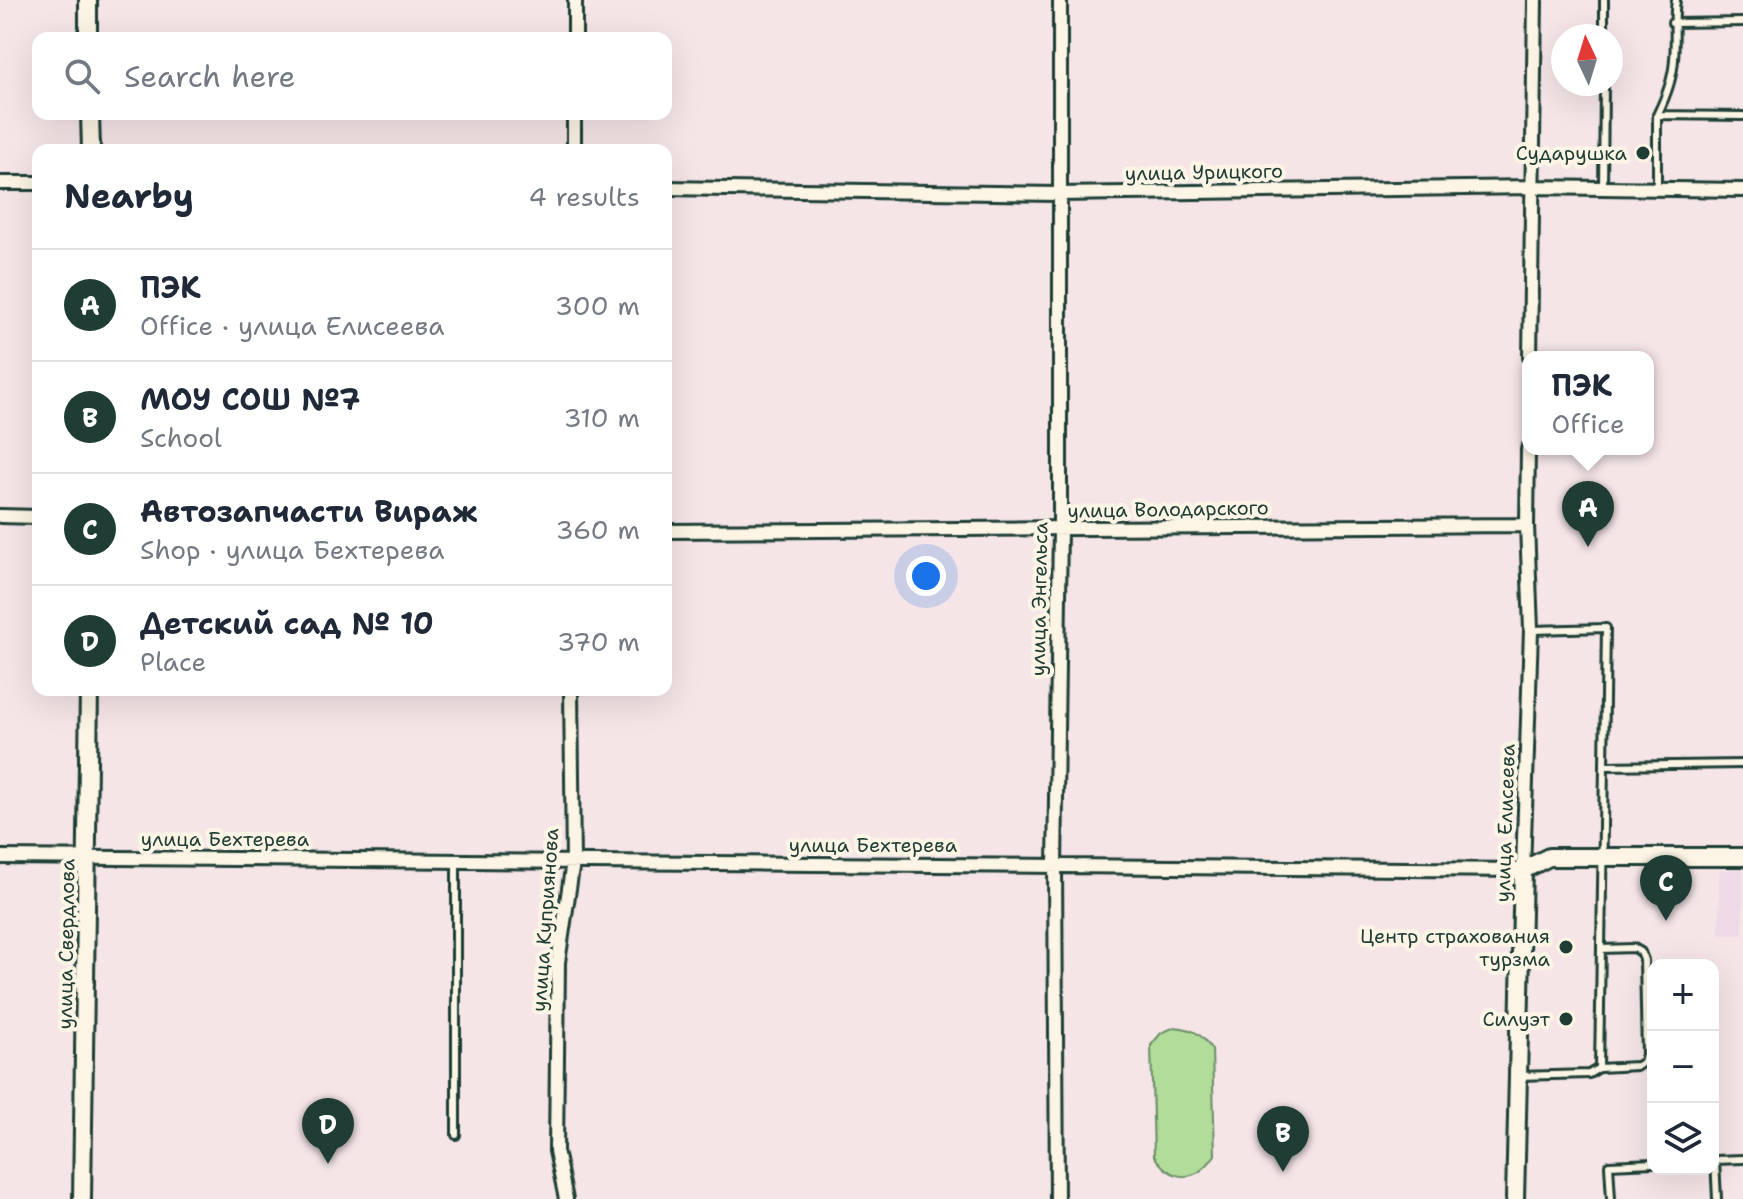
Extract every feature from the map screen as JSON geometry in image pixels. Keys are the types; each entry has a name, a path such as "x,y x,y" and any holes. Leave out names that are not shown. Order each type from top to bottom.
{"street":[{"path":"88,0 88,32"},
{"path":"575,0 575,32"},
{"name":"улица Энгельса","path":"1057,1199 1055,866 1060,530 1060,0"},
{"path":"1530,351 1535,0"},
{"path":"90,120 91,144"},
{"path":"574,120 574,144"},
{"path":"0,183 32,183"},
{"name":"улица Урицкого","path":"672,188 1058,194 1532,187 1743,190"},
{"name":"улица Елисеева","path":"1515,1199 1531,630 1528,455"},
{"path":"0,516 32,517"},
{"name":"улица Володарского","path":"672,531 1527,525"},
{"name":"улица Свердлова","path":"82,1199 89,696"},
{"name":"улица Куприянова","path":"566,1199 556,1151 558,962 573,862 571,696"},
{"name":"улица Бехтерева","path":"0,857 1523,870 1549,857 1743,857"}],"lane":[{"path":"1604,0 1604,24"},
{"path":"1657,189 1657,115 1668,93 1674,59 1672,23 1676,0"},
{"path":"1672,23 1743,22"},
{"path":"1603,188 1604,96"},
{"path":"1657,115 1743,116"},
{"path":"1531,630 1606,628 1599,1068"},
{"path":"1604,766 1743,764"},
{"path":"456,861 456,1135"},
{"path":"1517,1076 1589,1074 1599,1068 1637,1066 1644,1062 1644,960 1641,952 1634,948 1601,949"},
{"path":"1719,1160 1743,1159"},
{"path":"1611,1199 1609,1165 1647,1163"},
{"path":"1715,1175 1717,1199"}],"shaded area":[{"path":"1743,869 1743,935 1719,935 1719,870"}],"green space":[{"path":"1175,1027 1197,1033 1212,1050 1215,1155 1200,1171 1184,1176 1169,1171 1154,1156 1151,1045 1161,1033"}],"place":[{"name":"Сударушка","path":"1643,153"},
{"name":"ПЭК","path":"1588,547"},
{"name":"Автозапчасти Вираж","path":"1666,921"},
{"name":"Центр страхования турзма","path":"1566,947"},
{"name":"Силуэт","path":"1566,1019"},
{"name":"Детский сад № 10","path":"328,1164"},
{"name":"МОУ СОШ №7","path":"1283,1172"}]}
